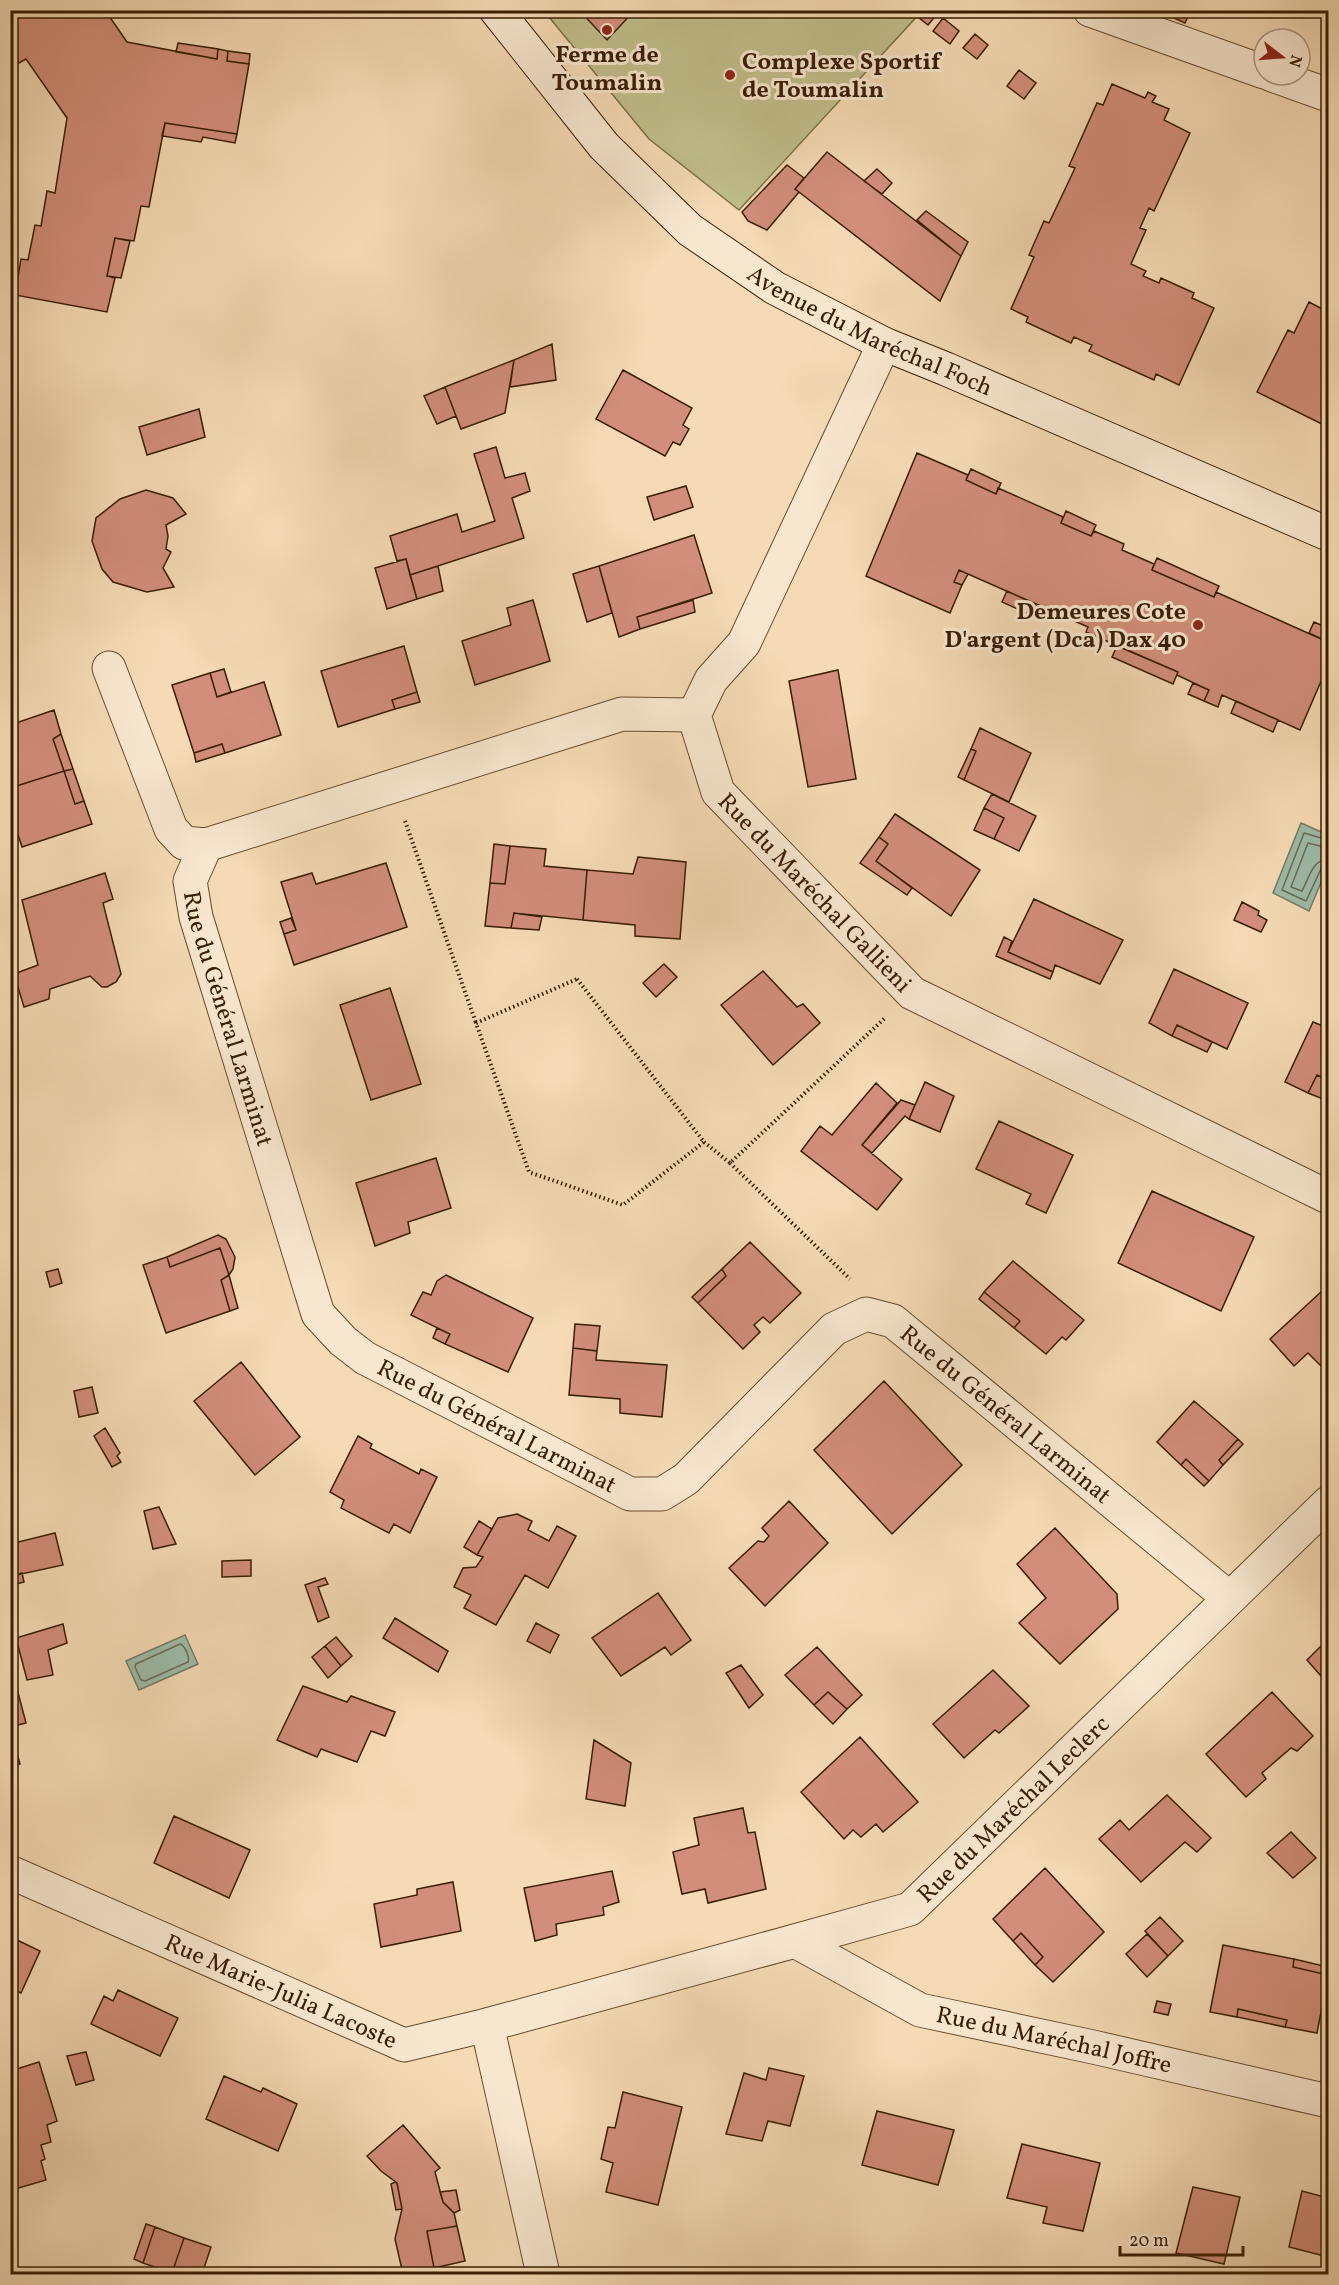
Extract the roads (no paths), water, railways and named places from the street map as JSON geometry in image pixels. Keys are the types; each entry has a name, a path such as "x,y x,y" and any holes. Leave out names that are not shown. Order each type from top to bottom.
{"street":[{"name":"Avenue du Maréchal Foch","path":"496,10 604,146 690,230 775,288 884,344 1329,534"},
{"path":"1090,10 1252,68"},
{"path":"1306,87 1329,95"},
{"path":"109,668 171,829 184,843 206,845 622,714 694,715 711,680 744,643 884,344"},
{"name":"Rue du Maréchal Gallieni","path":"694,715 718,792 912,993 1329,1197"},
{"name":"Rue du Général Larminat","path":"206,845 190,881 196,917 318,1314 343,1341 364,1358 630,1494 662,1494 686,1479 834,1329 866,1314 893,1321 1228,1598"},
{"name":"Rue du Maréchal Leclerc","path":"487,2025 910,1909 1228,1598 1329,1503"},
{"name":"Rue Marie-Julia Lacoste","path":"10,1872 404,2045 487,2025"},
{"name":"Rue du Maréchal Joffre","path":"795,1941 920,2010 1329,2101"},
{"path":"487,2025 543,2274"}],"water":[{"path":"1301,823 1328,835 1328,866 1309,911 1273,893"},
{"path":"185,1635 198,1664 139,1690 126,1661"}],"place":[{"name":"Ferme de Toumalin","path":"607,30"},
{"name":"Complexe Sportif de Toumalin","path":"730,75"},
{"name":"Demeures Cote D'argent (Dca) Dax 40","path":"1198,625"}]}
